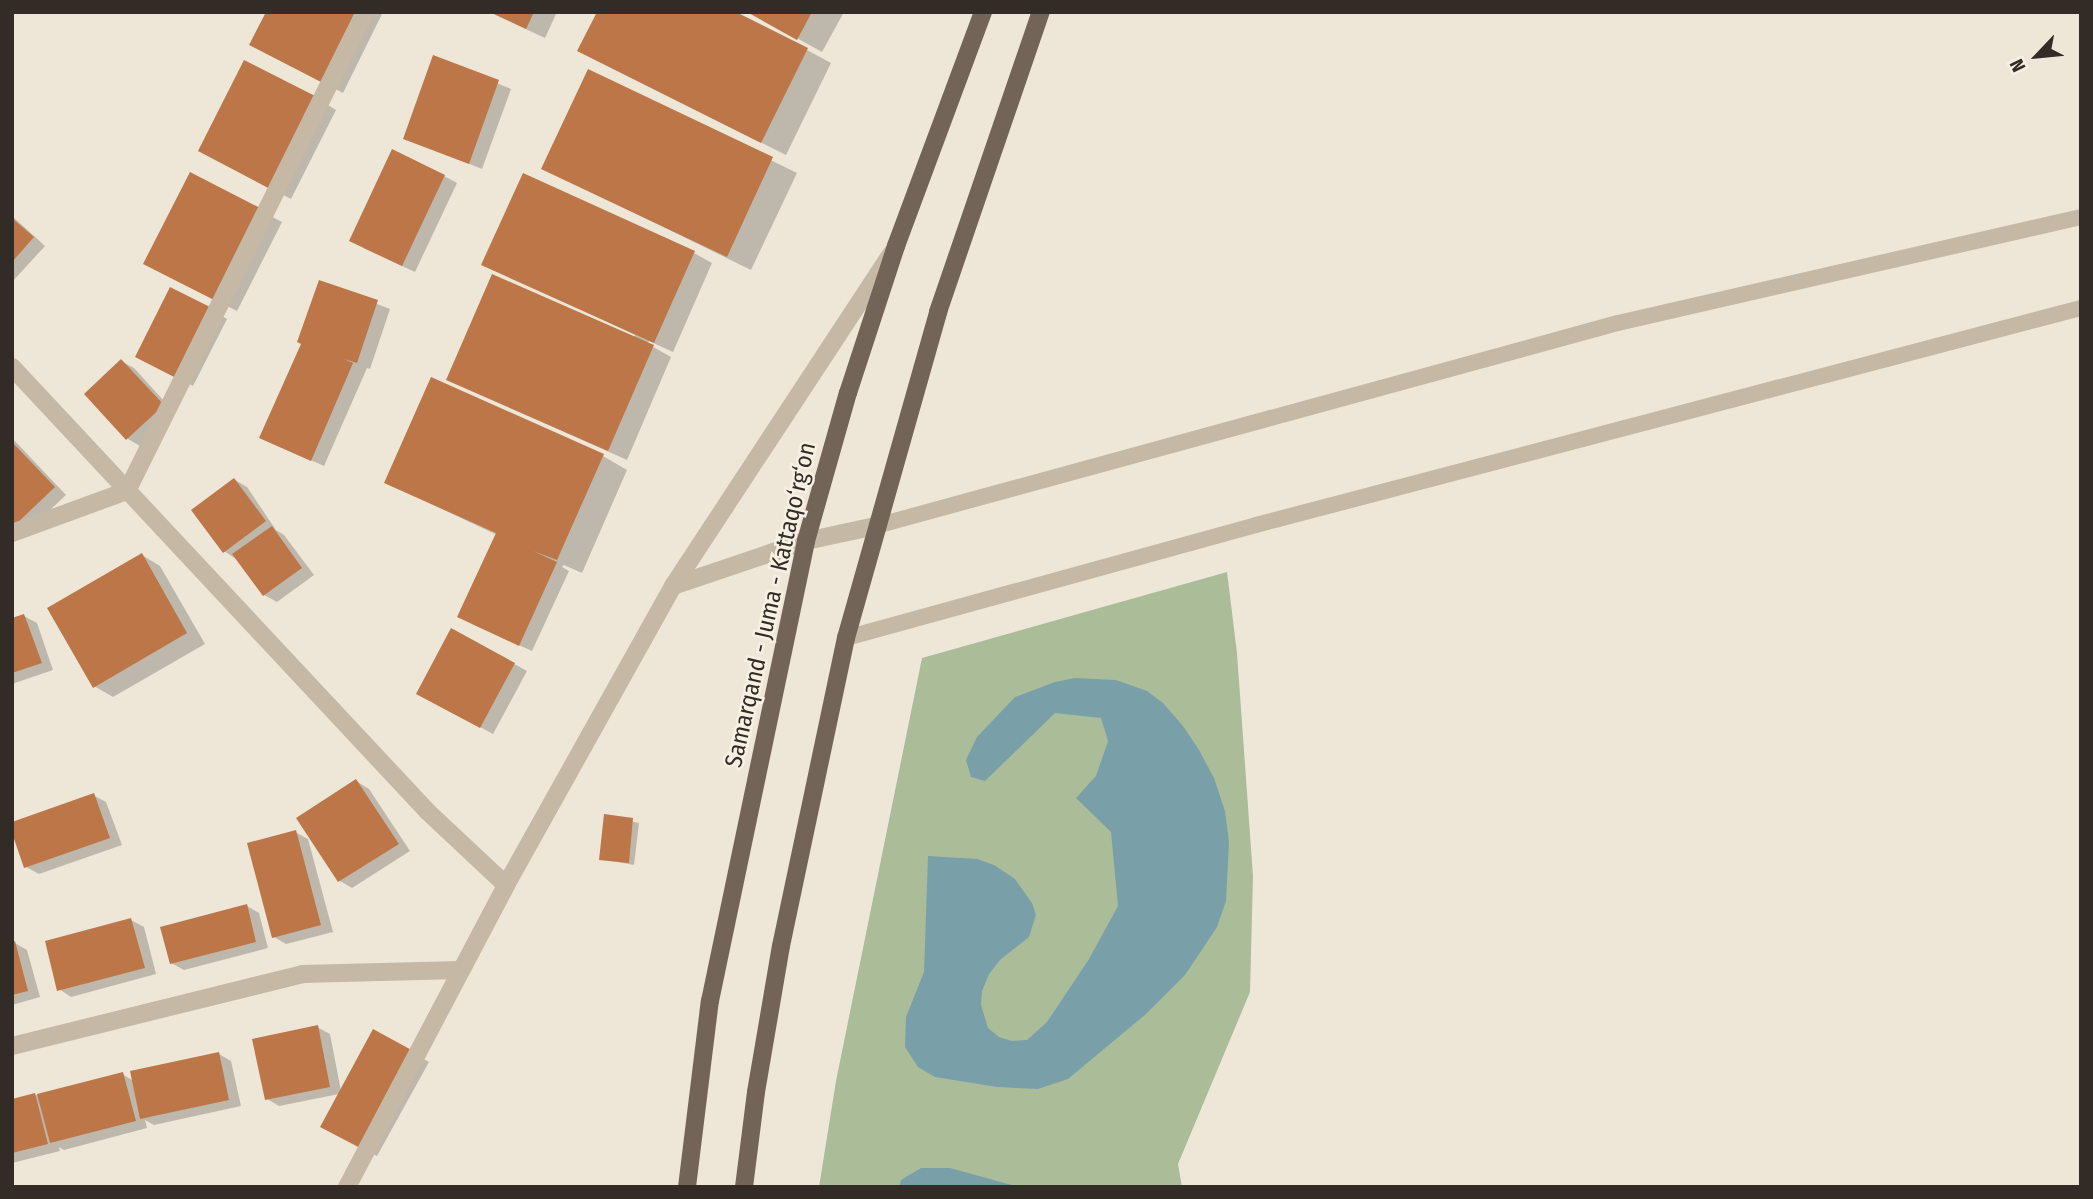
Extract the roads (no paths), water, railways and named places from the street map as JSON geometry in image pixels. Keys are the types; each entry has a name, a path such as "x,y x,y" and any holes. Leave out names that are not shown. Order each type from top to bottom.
{"main road":[{"name":"Samarqand - Juma - Kattaqo‘rg‘on","path":"687,1187 710,1001 806,541 848,393 896,246 983,12"},
{"path":"744,1187 755,1091 781,946 846,638 938,312 1041,12"}],"street":[{"path":"12,533 127,491 365,12"},
{"path":"347,1187 506,885 673,586 896,246"},
{"path":"12,367 428,812 506,885"},
{"path":"673,586 806,541 876,526"},
{"path":"12,1046 302,974 461,970"}],"lane":[{"path":"876,526 1618,323 2081,217"},
{"path":"846,638 1256,525 2081,308"}],"water":[{"path":"1075,678 1116,680 1147,691 1163,703 1199,750 1214,778 1225,811 1229,842 1226,901 1217,927 1185,975 1146,1014 1068,1079 1038,1089 997,1087 935,1077 918,1067 905,1047 906,1017 924,972 928,856 977,859 994,865 1015,879 1032,903 1036,915 1029,937 1001,959 989,974 982,991 981,1005 988,1028 999,1037 1012,1041 1027,1040 1047,1022 1089,959 1118,906 1111,832 1076,798 1096,776 1108,741 1101,718 1055,713 985,781 971,777 966,760 977,737 1015,697 1055,682"},
{"path":"921,1168 950,1168 1019,1187 899,1187 901,1180"}]}
